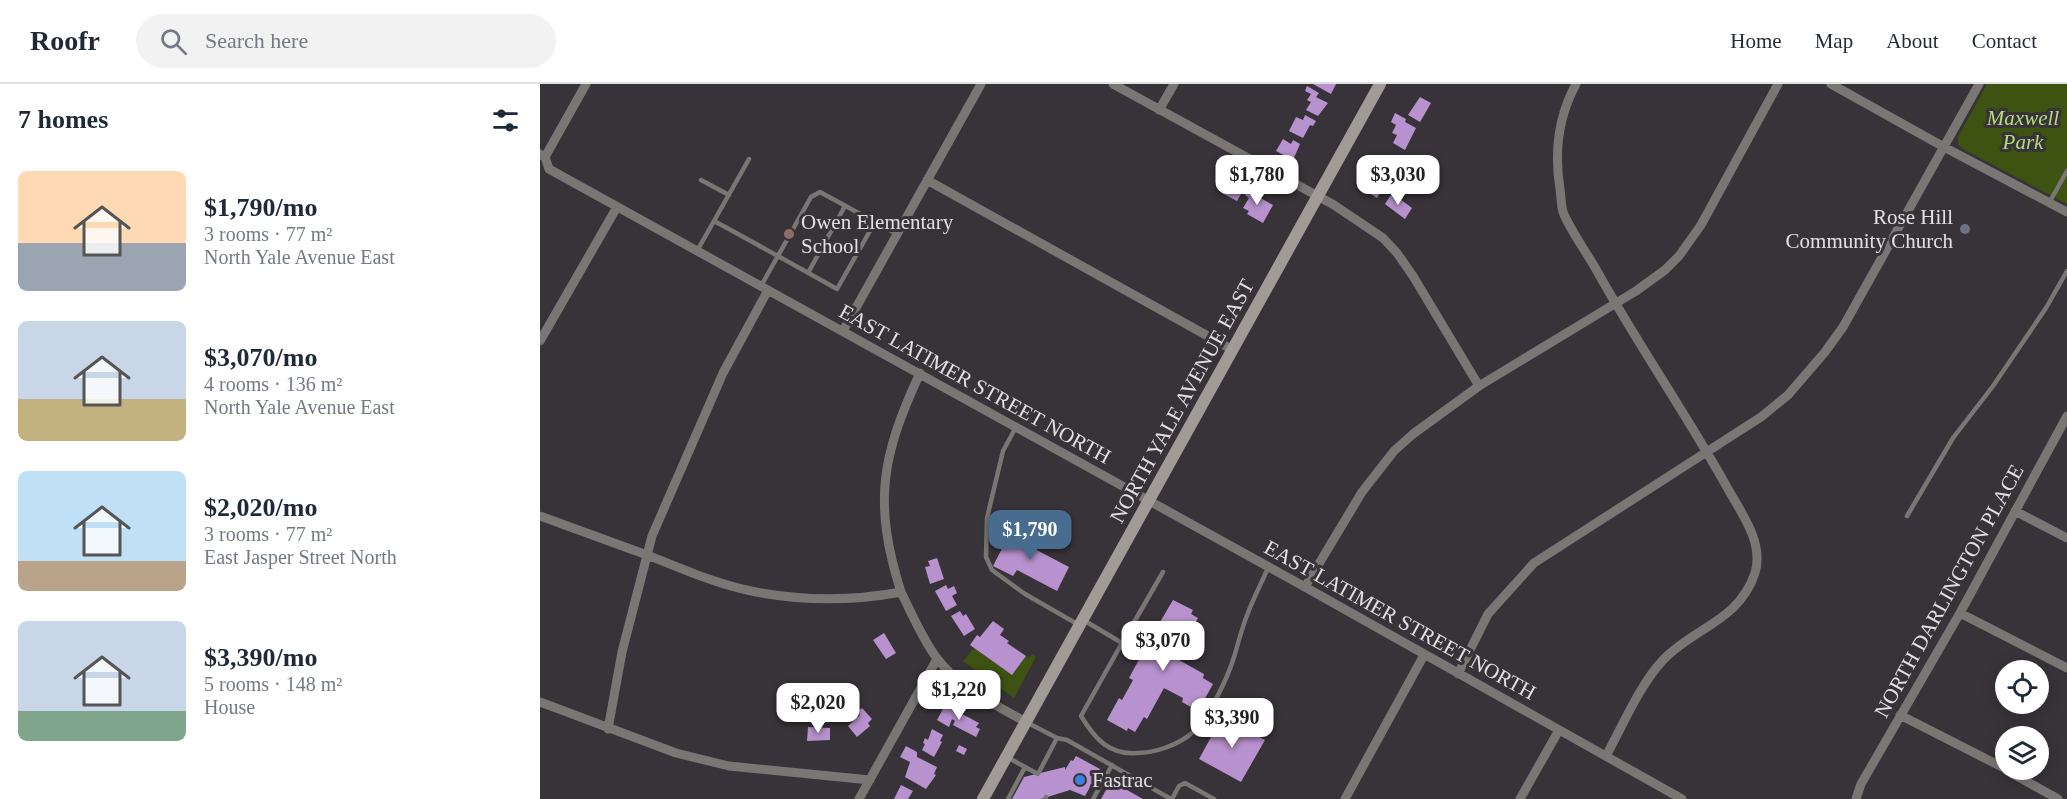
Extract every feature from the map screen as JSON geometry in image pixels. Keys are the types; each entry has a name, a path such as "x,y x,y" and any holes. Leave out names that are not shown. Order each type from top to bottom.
{"main road":[{"name":"NORTH YALE AVENUE EAST","path":"983,799 1380,84"}],"street":[{"path":"542,156 586,84"},
{"path":"843,331 981,84"},
{"path":"1113,84 1359,220 1383,238 1397,253 1479,386"},
{"path":"1159,110 1173,84"},
{"path":"1576,84 1560,124 1557,138 1556,167 1563,211 1615,304 1707,451 1752,534 1757,554 1755,572 1750,584 1729,614 1680,645 1651,675 1606,756"},
{"path":"1305,587 1362,492 1394,451 1418,430 1479,386 1615,304 1660,274 1687,247 1778,84"},
{"path":"1831,84 2067,212"},
{"path":"1458,674 1488,614 1534,562 1761,417 1788,395 1843,327 1979,84"},
{"name":"EAST LATIMER STREET NORTH","path":"542,156 549,169 1305,587 1682,799"},
{"path":"927,180 1233,350"},
{"path":"540,341 617,207"},
{"path":"608,729 622,652 652,536 723,373 765,288"},
{"path":"920,373 903,410 887,465 884,518 890,555 902,592 937,658 958,679 991,703 1026,722"},
{"name":"NORTH DARLINGTON PLACE","path":"1856,799 1861,784 1960,613 2067,416"},
{"path":"2015,511 2067,538"},
{"path":"540,516 716,583 754,592 827,599 879,596 902,592"},
{"path":"1960,613 2067,668"},
{"path":"1345,799 1424,655"},
{"path":"860,799 937,658"},
{"path":"540,702 676,753 729,766 870,780"},
{"path":"1900,714 1995,763"},
{"path":"1520,799 1559,730"},
{"path":"2025,780 2058,799"}],"lane":[{"path":"697,251 749,159"},
{"path":"2049,203 2067,171"},
{"path":"701,180 729,195"},
{"path":"765,288 778,256 811,197 820,192 897,234"},
{"path":"808,273 845,206"},
{"path":"714,221 837,289 875,222"},
{"path":"1907,516 1953,438 2009,364 2067,271"},
{"path":"1016,427 1004,451 987,518 986,557 992,570 1025,594 1122,643"},
{"path":"1163,572 1081,716 1088,729 1110,750 1123,754 1143,753 1171,746 1193,733 1207,714 1226,679 1246,615 1269,567"},
{"path":"1026,722 1057,738 1068,740 1171,799 1179,786 1185,783 1214,799"},
{"path":"1006,756 1038,774 1057,738"},
{"path":"1093,799 1112,765"},
{"path":"1008,799 1025,767"}],"green space":[{"name":"Maxwell Park","path":"1987,84 2067,84 2067,204 1963,149 1958,144 1958,137"},
{"path":"974,648 1012,675 1026,656 1029,658 1032,654 1036,657 1014,698 963,661"}],"building":[{"path":"1313,84 1336,84 1331,94"},
{"path":"1307,86 1319,93 1316,97 1328,103 1318,116 1306,110 1311,102 1307,100 1311,94 1305,91"},
{"path":"1420,97 1431,103 1420,122 1408,115"},
{"path":"1395,113 1416,128 1405,150 1393,143 1397,135 1392,133 1396,125 1391,122"},
{"path":"1305,115 1316,121 1313,126 1310,125 1303,138 1289,131 1296,117 1303,120"},
{"path":"1283,139 1291,144 1293,140 1300,144 1293,160 1276,151"},
{"path":"1379,167 1391,174 1377,198 1366,191"},
{"path":"1228,181 1244,189 1237,201 1222,193"},
{"path":"1250,186 1260,192 1257,196 1273,205 1263,223 1247,214 1249,211 1243,208 1249,198 1245,195"},
{"path":"1392,193 1412,208 1405,219 1385,204"},
{"path":"1013,527 1033,538 1029,546 1069,567 1057,591 1017,570 1013,576 993,566"},
{"path":"937,558 944,579 930,584 925,567 930,566 928,561"},
{"path":"946,585 948,589 954,586 957,593 952,596 957,605 946,611 935,591"},
{"path":"1173,600 1193,610 1191,614 1198,618 1190,633 1193,634 1179,660 1204,674 1203,678 1213,684 1198,711 1182,702 1183,698 1164,688 1147,719 1144,717 1135,732 1128,728 1127,731 1107,720 1119,698 1122,700 1133,680 1129,678 1149,641 1153,643 1163,624 1160,622"},
{"path":"960,611 963,616 966,614 975,629 964,636 951,616"},
{"path":"993,621 1004,629 1000,635 1009,641 1007,643 1026,656 1012,675 970,645 977,635 980,637"},
{"path":"884,633 896,653 886,659 873,640"},
{"path":"945,705 979,723 976,727 980,729 976,737 953,725 955,721 952,719 949,727 937,720"},
{"path":"862,708 872,719 868,723 870,726 857,737 848,726 860,715 857,712"},
{"path":"1222,717 1265,740 1241,782 1199,759"},
{"path":"808,727 830,728 830,740 807,741"},
{"path":"932,729 943,735 934,757 922,750 925,738 928,740"},
{"path":"959,745 967,749 964,755 956,751"},
{"path":"906,746 917,752 917,757 937,767 934,774 936,775 926,789 905,777 910,762 900,757"},
{"path":"1076,756 1100,769 1085,796 1070,790 1041,799 1012,799 1024,777 1065,767 1065,770"},
{"path":"1111,781 1143,799 1101,799"},
{"path":"901,785 913,791 908,799 894,799"}],"place":[{"name":"Rose Hill Community Church","path":"1965,229"},
{"name":"Owen Elementary School","path":"789,234"},
{"name":"Fastrac","path":"1080,780"}]}
